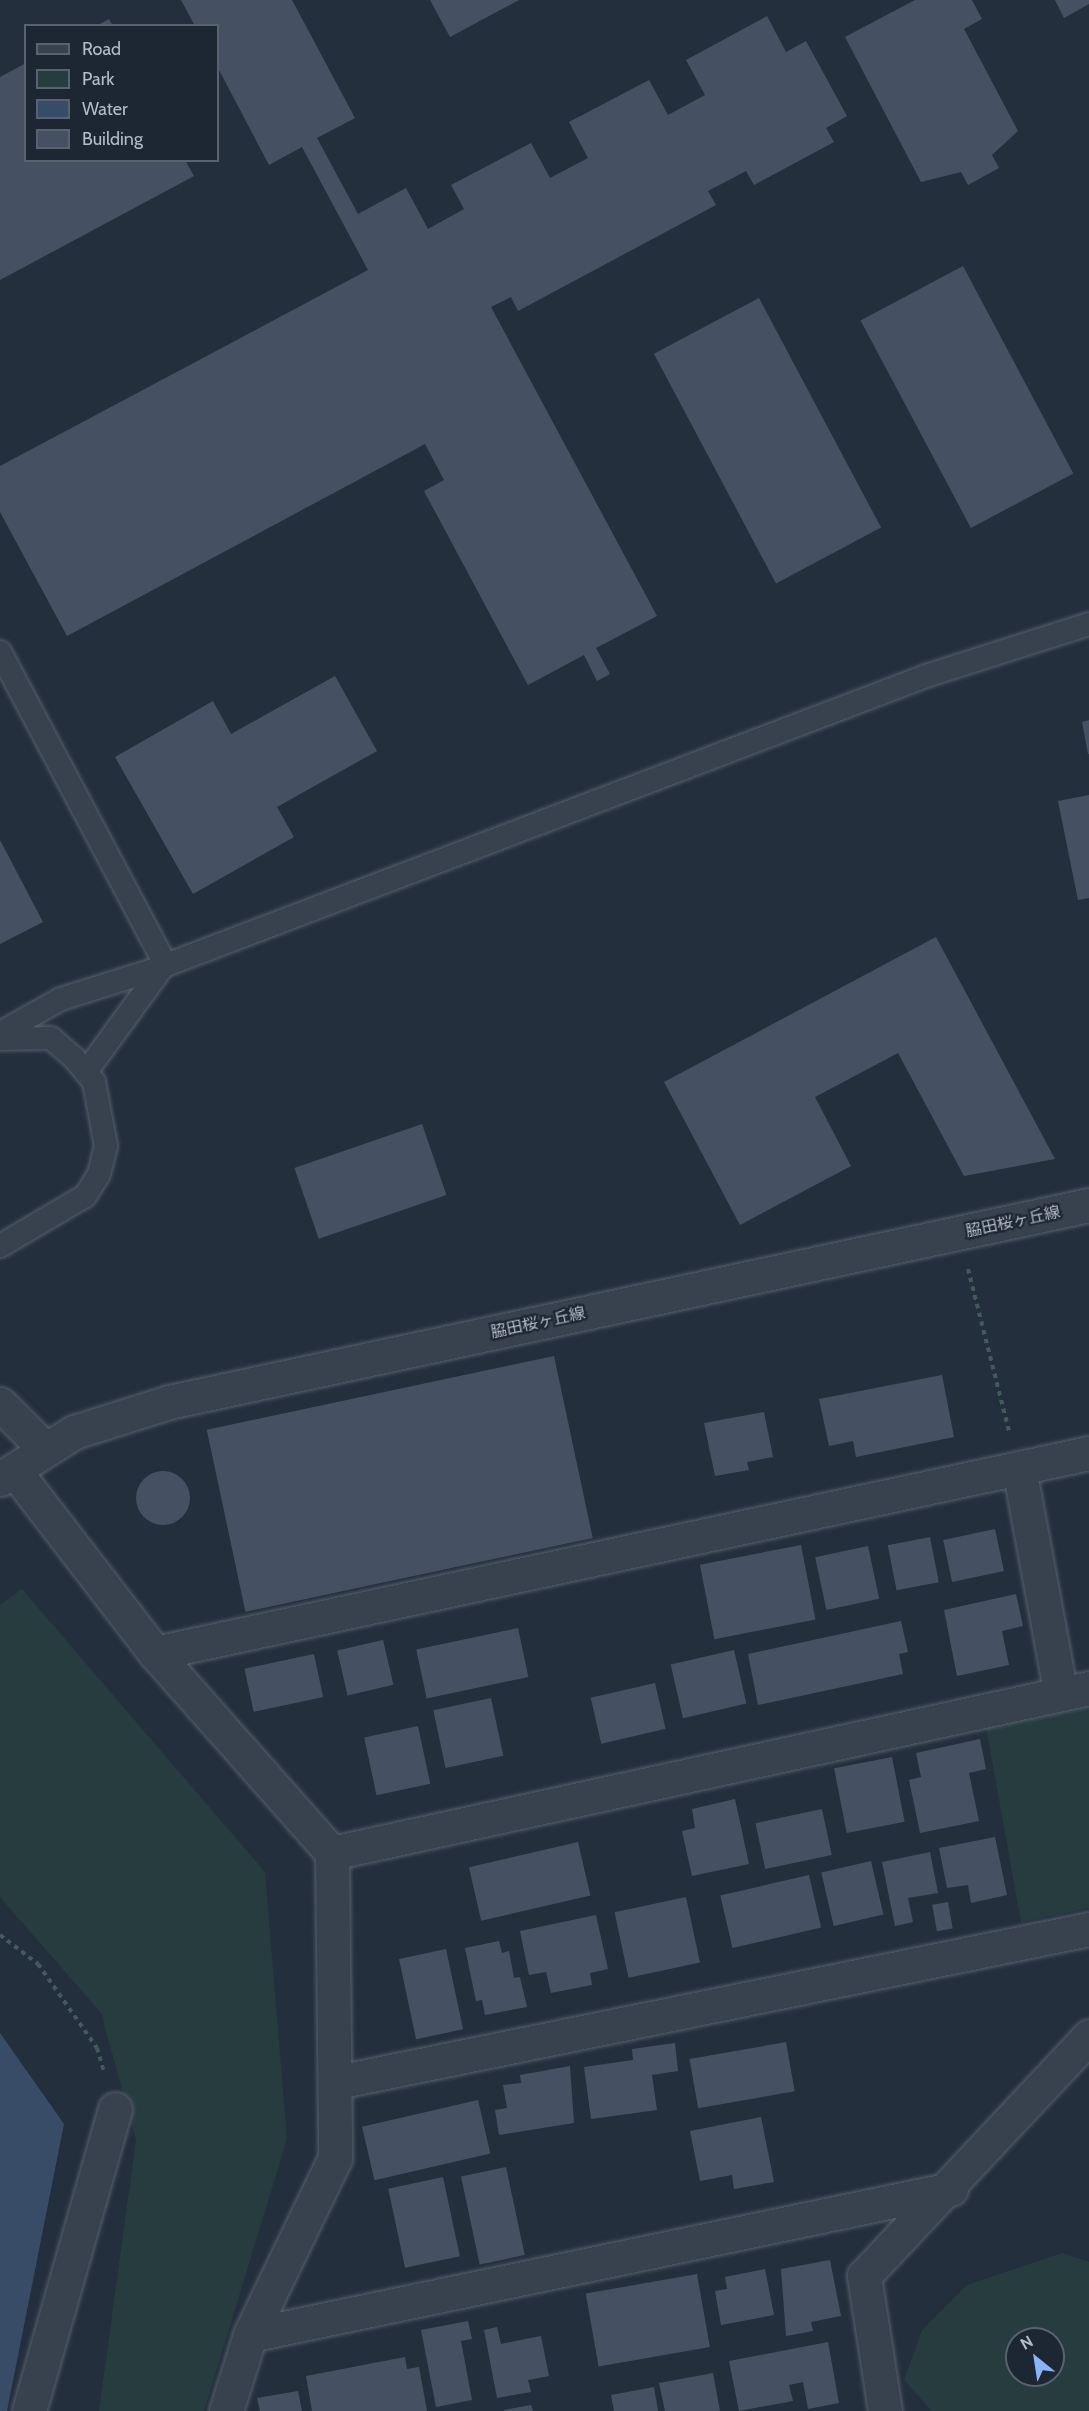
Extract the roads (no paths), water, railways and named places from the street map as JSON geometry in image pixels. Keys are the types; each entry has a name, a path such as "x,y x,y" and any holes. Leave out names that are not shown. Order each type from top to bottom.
{"street":[{"name":"脇田桜ヶ丘線","path":"7,1474 74,1432 169,1402 1089,1205"},
{"path":"0,1404 45,1449"},
{"path":"155,1653 1089,1453"},
{"path":"332,1853 1075,1691 1019,1468"},
{"path":"7,1474 155,1653 332,1853 337,2082 335,2158 250,2335 226,2411"},
{"path":"337,2082 1089,1929"},
{"path":"885,2411 864,2276 951,2188 1089,2036"},
{"path":"29,2411 115,2109"},
{"path":"250,2335 951,2188"}],"lane":[{"path":"0,1033 61,999 165,964 926,676 1089,624"},
{"path":"0,652 165,964"},
{"path":"86,1072 165,964"},
{"path":"0,1039 51,1038 86,1072 103,1110 106,1146 99,1174 85,1196 0,1246"}],"water":[{"path":"0,2033 64,2124 7,2411 0,2411"}]}
